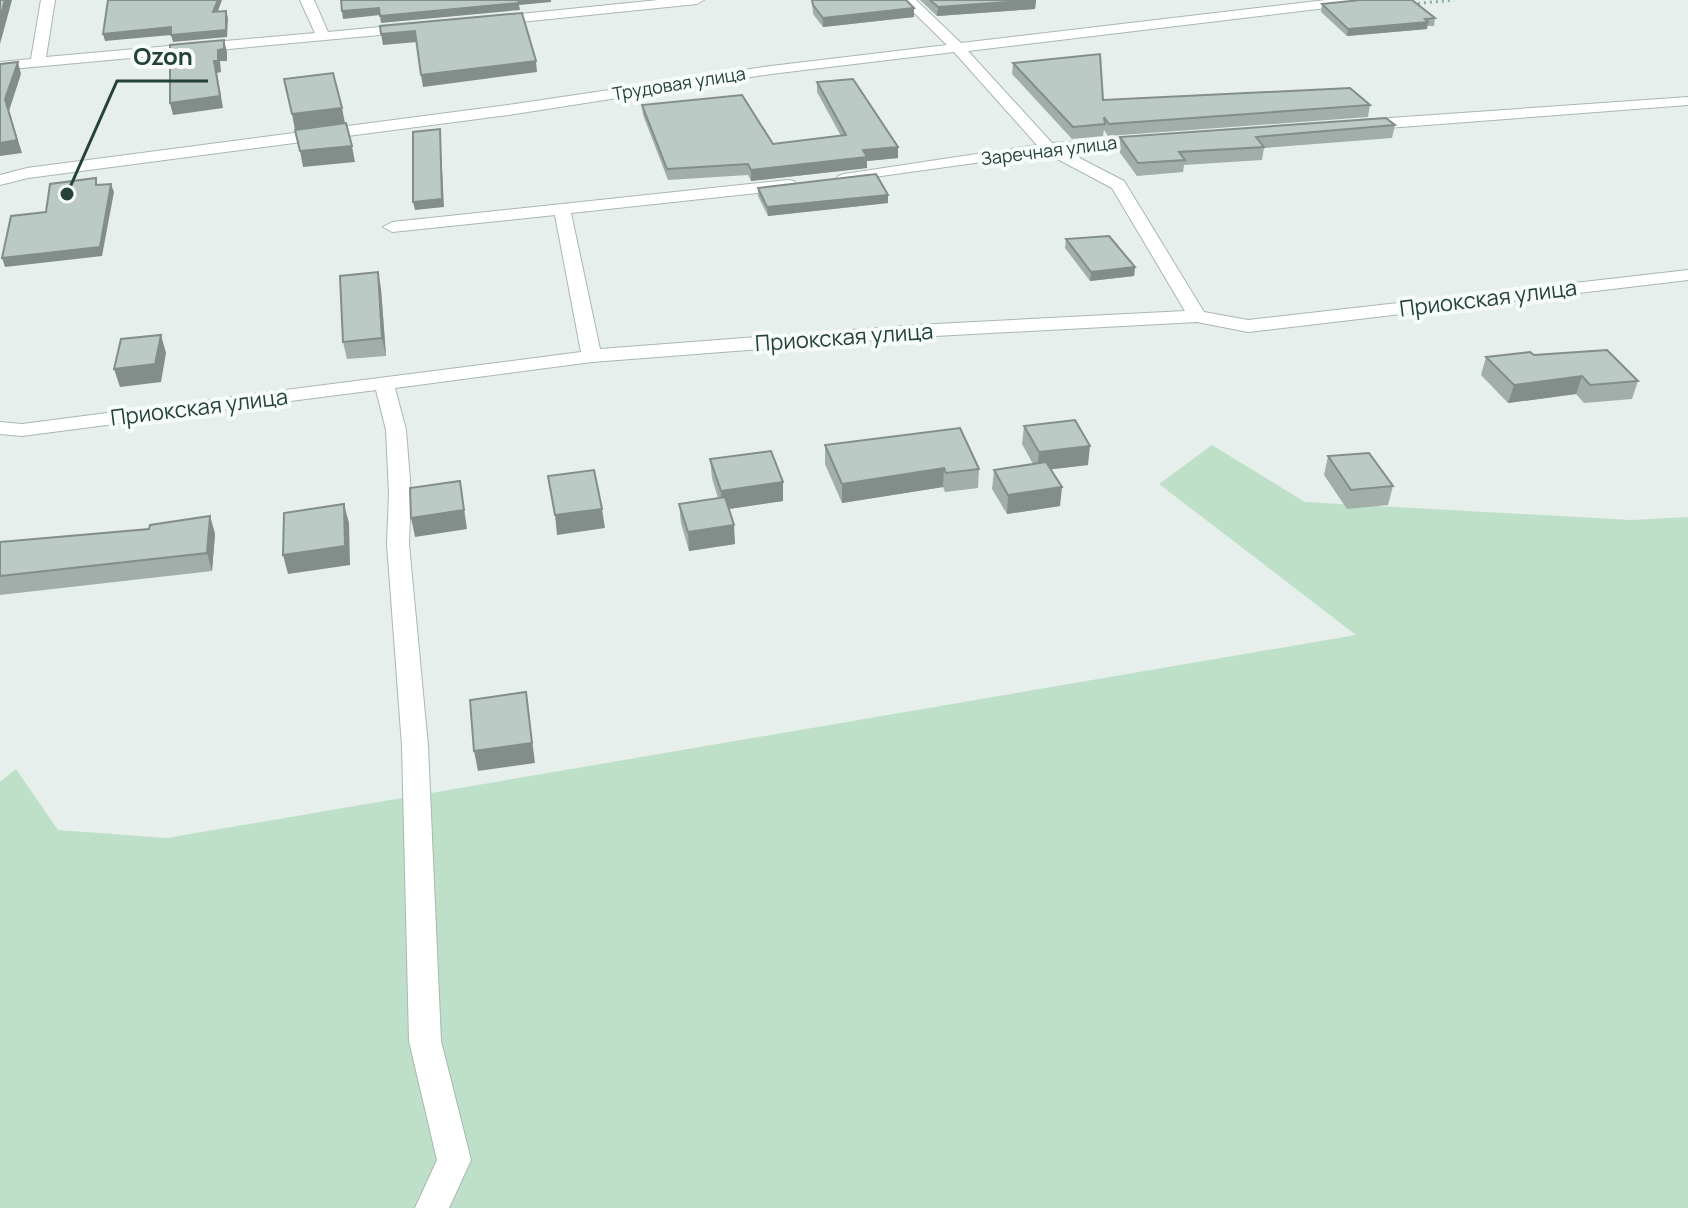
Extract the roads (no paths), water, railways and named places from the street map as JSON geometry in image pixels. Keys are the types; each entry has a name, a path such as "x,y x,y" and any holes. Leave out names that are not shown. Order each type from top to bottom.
{"street":[{"path":"38,62 48,0"},
{"path":"307,0 323,35"},
{"path":"480,22 697,0"},
{"path":"908,0 957,47 1048,148 1118,185 1197,316"},
{"name":"Трудовая улица","path":"0,178 515,109 771,70 1359,0"},
{"path":"0,66 433,26"},
{"path":"1345,126 1688,101"},
{"name":"Заречная улица","path":"392,227 816,182 1048,148 1173,139"},
{"path":"562,209 592,356"},
{"name":"Приокская улица","path":"0,428 22,430 592,356 917,331 1197,316 1248,326 1688,275"},
{"path":"384,383 396,430 400,493 398,544 415,746 425,1041 454,1160 432,1208"}],"place":[{"name":"Ozon","path":"67,194"}]}
